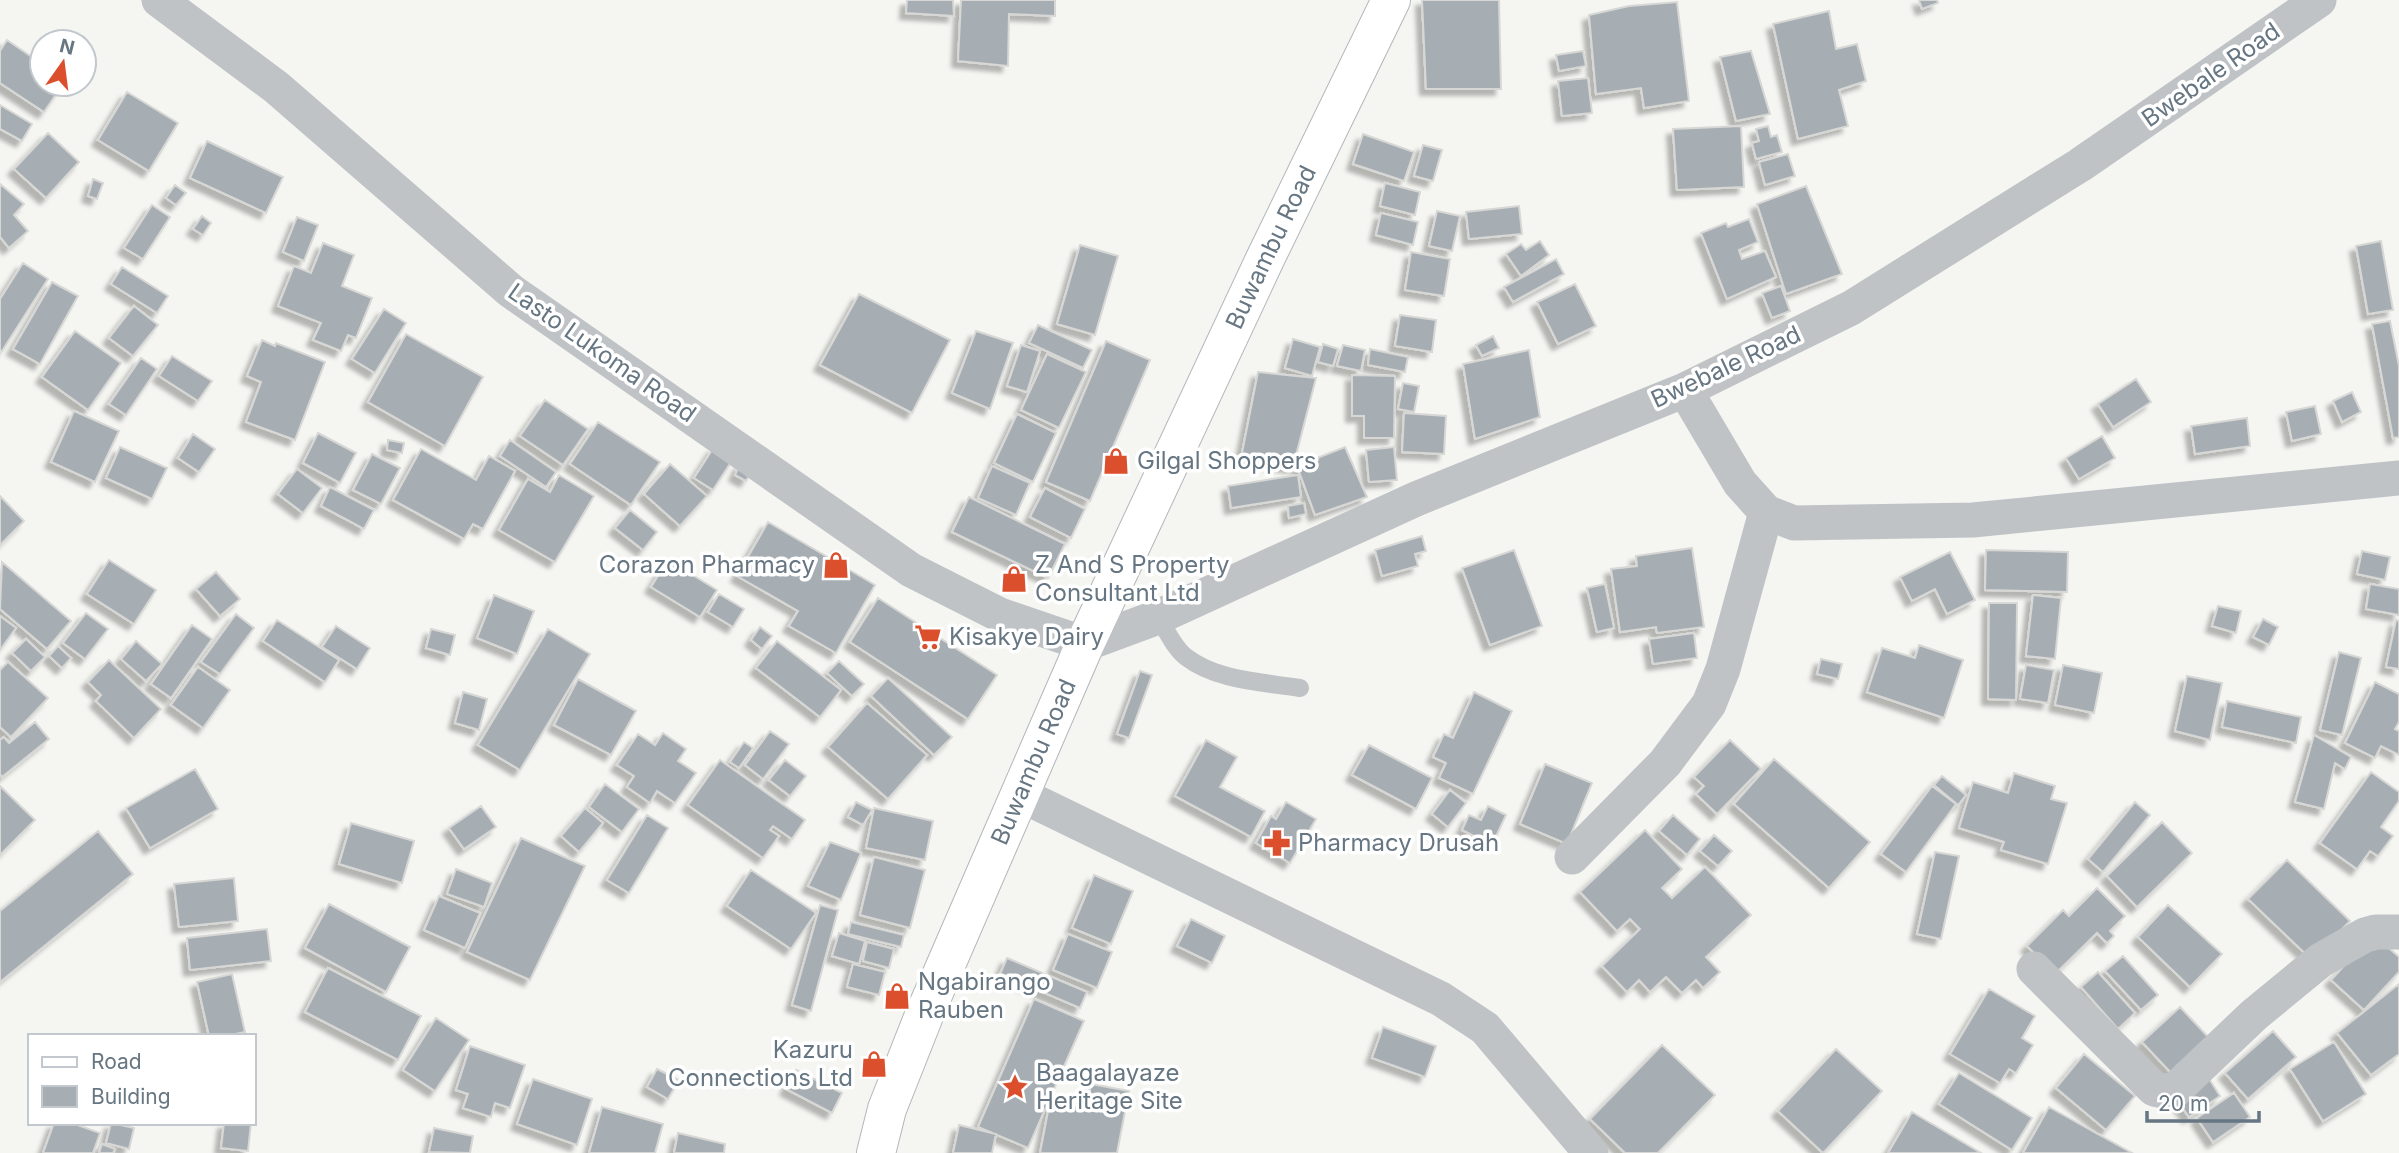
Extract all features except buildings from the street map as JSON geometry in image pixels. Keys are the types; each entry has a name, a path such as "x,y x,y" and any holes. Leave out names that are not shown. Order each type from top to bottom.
{"street":[{"name":"Lasto Lukoma Road","path":"159,0 276,87 511,291 911,570 1000,615 1085,643"},
{"name":"Buwambu Road","path":"876,1153 887,1109 925,1013 1085,643 1265,259 1391,0"},
{"name":"Bwebale Road","path":"1085,643 1158,617 1416,499 1685,390 1851,308 2080,165 2319,0"},
{"path":"1685,390 1740,482 1766,512 1794,523 1973,520 2399,478"},
{"path":"1572,857 1665,763 1709,704 1723,669 1766,512"},
{"path":"1019,794 1441,999 1485,1028 1591,1153"},
{"path":"2034,969 2154,1088 2175,1090 2254,1015 2320,960 2365,935 2399,932"}],"lane":[{"path":"1158,617 1184,656 1209,669 1224,676 1300,688"}],"place":[{"name":"Gilgal Shoppers","path":"1116,461"},
{"name":"Corazon Pharmacy","path":"836,565"},
{"name":"Z And S Property Consultant Ltd","path":"1014,579"},
{"name":"Kisakye Dairy","path":"928,637"},
{"name":"Pharmacy Drusah","path":"1277,843"},
{"name":"Ngabirango Rauben","path":"897,996"},
{"name":"Kazuru Connections Ltd","path":"874,1064"},
{"name":"Baagalayaze Heritage Site","path":"1015,1087"}]}
